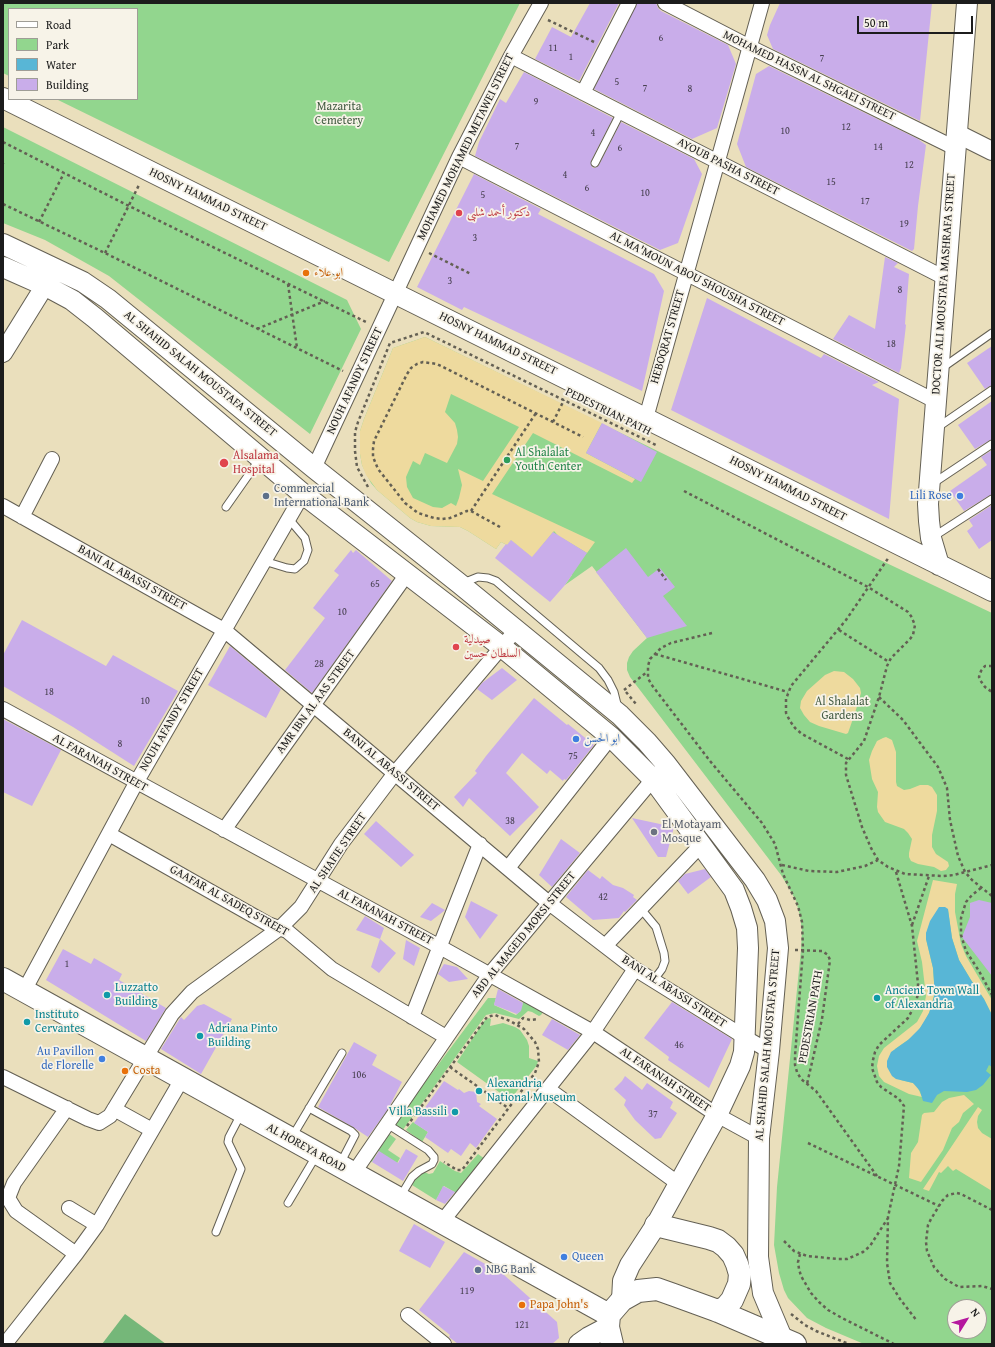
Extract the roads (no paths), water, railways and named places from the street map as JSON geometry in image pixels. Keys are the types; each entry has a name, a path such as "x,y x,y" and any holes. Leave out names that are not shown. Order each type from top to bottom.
{"main road":[{"name":"DOCTOR ALI MOUSTAFA MASHRAFA STREET","path":"939,565 932,538 928,510 929,486 955,140 967,3"},
{"name":"HOSNY HAMMAD STREET","path":"3,98 992,591"},
{"name":"AL SHAHID SALAH MOUSTAFA STREET","path":"3,244 83,282 108,299 314,468 460,584 620,716 647,742 666,764 755,880 767,900 775,921 778,948 769,1051 759,1138 758,1257 763,1294 788,1341"},
{"name":"AL SHAHID SALAH MOUSTAFA STREET","path":"3,267 46,286 72,300 303,494 502,647 611,737 653,779 734,890 742,908 747,928 746,1038 744,1052 740,1066 717,1115 656,1225 626,1273 613,1322"},
{"path":"303,494 314,468"},
{"name":"AL HOREYA ROAD","path":"3,979 442,1223 613,1322"},
{"path":"656,1225 718,1241 733,1255 738,1264 740,1274 737,1293 726,1307 718,1311"},
{"path":"580,1344 589,1336 613,1322 638,1292 657,1290 718,1311 788,1341"}],"street":[{"path":"583,93 629,3"},
{"name":"MOHAMED HASSN AL SHGAEI STREET","path":"664,3 750,47 955,140 992,151"},
{"name":"HEBOQRAT STREET","path":"646,418 762,3"},
{"name":"MOHAMED MOHAMED METAWEI STREET","path":"395,293 459,157 511,56 538,8"},
{"name":"AYOUB PASHA STREET","path":"511,56 945,278"},
{"name":"AL MA'MOUN ABOU SHOUSHA STREET","path":"459,157 935,402"},
{"path":"3,353 56,268"},
{"name":"NOUH AFANDY STREET","path":"314,468 395,293"},
{"path":"22,517 52,459"},
{"name":"NOUH AFANDY STREET","path":"24,991 136,782 303,494"},
{"name":"BANI AL ABASSI STREET","path":"3,506 224,630 549,903 635,969 769,1051"},
{"name":"AMR IBN AL AAS STREET","path":"224,830 407,574"},
{"name":"AL SHAFIE STREET","path":"67,1108 88,1119 99,1122 110,1116 172,1014 192,992 280,928 301,907 341,844 394,773 516,630"},
{"name":"AL FARANAH STREET","path":"3,709 490,974 593,1032 717,1115 759,1138"},
{"path":"508,868 611,737"},
{"name":"ABD AL MAGEID MORSI STREET","path":"346,1170 387,1124 490,974 666,764"},
{"name":"GAAFAR AL SADEQ STREET","path":"108,834 268,924 287,931 306,949 332,969 446,1037"},
{"path":"412,1017 480,844"},
{"path":"605,946 701,845"},
{"path":"442,1223 593,1032 635,969"},
{"path":"3,1077 67,1108 14,1183 8,1198 16,1211 76,1254"},
{"path":"5,1344 8,1329 76,1254 97,1225 182,1079"},
{"path":"548,1088 679,1184"},
{"path":"114,1109 152,1130"},
{"path":"69,1208 97,1225"},
{"path":"408,1315 444,1344"}],"lane":[{"path":"595,163 621,112"},
{"path":"938,371 992,333"},
{"path":"933,430 992,390"},
{"path":"929,486 992,444"},
{"path":"226,507 261,458"},
{"path":"932,538 992,499"},
{"path":"264,561 287,568 295,568 304,561 308,550 304,538 288,519"},
{"path":"460,584 471,579 483,578 496,581 504,587 600,668 614,692 620,716"},
{"path":"641,909 656,927 664,954 665,961 662,969 653,981"},
{"path":"290,1139 342,1053"},
{"path":"309,1108 352,1131 355,1135 346,1170"},
{"path":"216,1232 239,1175 240,1165 228,1142 229,1137 242,1112"},
{"path":"387,1124 428,1150 434,1156 432,1164 419,1171 412,1177 399,1199"},
{"path":"288,1203 317,1154"}],"water":[{"path":"939,907 945,907 948,909 952,938 959,960 984,999 992,1015 992,1067 989,1065 986,1071 991,1075 983,1085 976,1090 967,1092 944,1091 937,1095 932,1103 923,1101 920,1091 913,1083 896,1079 892,1076 887,1067 887,1061 891,1052 908,1040 920,1028 932,1005 934,996 933,968 926,933 930,921"}],"place":[{"name":"دكتور أحمد شلبى","path":"459,213"},
{"name":"ابو علاء","path":"306,273"},
{"name":"Al Shalalat Youth Center","path":"507,460"},
{"name":"Alsalama Hospital","path":"224,463"},
{"name":"Commercial International Bank","path":"266,496"},
{"name":"Lili Rose","path":"960,496"},
{"name":"صيدلية السلطان حسين","path":"456,647"},
{"name":"ابو الحسن","path":"576,739"},
{"name":"El Motayam Mosque","path":"654,832"},
{"name":"Luzzatto Building","path":"107,995"},
{"name":"Ancient Town Wall of Alexandria","path":"877,998"},
{"name":"Instituto Cervantes","path":"27,1022"},
{"name":"Adriana Pinto Building","path":"200,1036"},
{"name":"Au Pavillon de Florelle","path":"102,1059"},
{"name":"Costa","path":"125,1071"},
{"name":"Alexandria National Museum","path":"479,1091"},
{"name":"Villa Bassili","path":"455,1112"},
{"name":"Queen","path":"564,1257"},
{"name":"NBG Bank","path":"478,1270"},
{"name":"Papa John's","path":"522,1305"}],"park label":[{"name":"Mazarita Cemetery","path":"339,114"},
{"name":"Al Shalalat Gardens","path":"842,709"}]}
